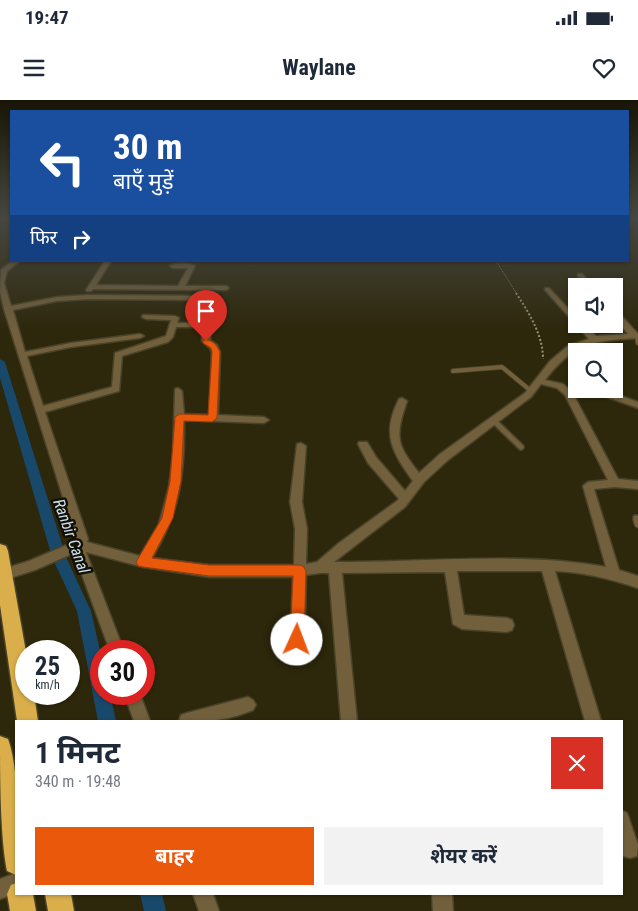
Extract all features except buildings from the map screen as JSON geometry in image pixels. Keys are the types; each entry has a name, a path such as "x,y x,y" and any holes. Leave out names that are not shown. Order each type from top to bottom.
{"highway":[{"path":"0,551 28,720"},
{"path":"0,747 15,855"},
{"path":"20,895 23,911"},
{"path":"58,895 61,911"}],"street":[{"path":"4,574 31,566 77,546 82,539 22,355 1,283 4,270 16,262"},
{"path":"83,297 92,287 107,262"},
{"path":"173,266 192,266 180,288"},
{"path":"580,275 583,278"},
{"path":"92,287 226,288"},
{"path":"547,289 568,312"},
{"path":"8,309 57,299 83,297 210,302 204,325 207,328 206,341 214,346 216,352 212,418"},
{"path":"40,410 115,390 117,388 118,355 169,337 174,316 146,317"},
{"path":"623,323 637,338"},
{"path":"173,325 204,325"},
{"path":"588,333 594,339"},
{"path":"22,355 71,345 140,336"},
{"path":"327,568 405,499 418,481 444,457 494,421 531,391 553,363 571,348 594,339 637,338"},
{"path":"543,377 560,386 569,394 614,483"},
{"path":"560,386 568,386"},
{"path":"143,562 167,518 176,481 180,417 178,392"},
{"path":"618,398 638,405"},
{"path":"402,401 396,418 394,446 418,481"},
{"path":"180,417 264,420"},
{"path":"363,444 372,460 405,499"},
{"path":"296,657 301,529 296,502 301,446"},
{"path":"614,574 588,488 590,484 638,485"},
{"path":"77,546 143,562 209,571 300,571 327,568 450,566 571,566 614,574 638,582"},
{"path":"77,546 113,640"},
{"path":"450,566 458,619 462,622 507,625"},
{"path":"547,566 592,720"},
{"path":"327,568 349,720"},
{"path":"136,705 142,720"},
{"path":"192,720 248,706"},
{"path":"623,826 630,849"},
{"path":"0,888 15,883"},
{"path":"203,895 209,911"},
{"path":"442,895 443,911"}],"lane":[{"path":"453,371 502,367 531,391"},
{"path":"494,421 520,447"}],"path":[{"path":"497,262 533,321 544,348 543,377"}],"waterway":[{"name":"Ranbir Canal","path":"0,362 59,557 84,611 107,720"},
{"name":"Ranbir Canal","path":"151,895 155,911"}],"route":[{"path":"206,341 214,346 216,352 212,418 180,417 176,481 167,518 143,562 209,571 300,571 297,640"}]}
